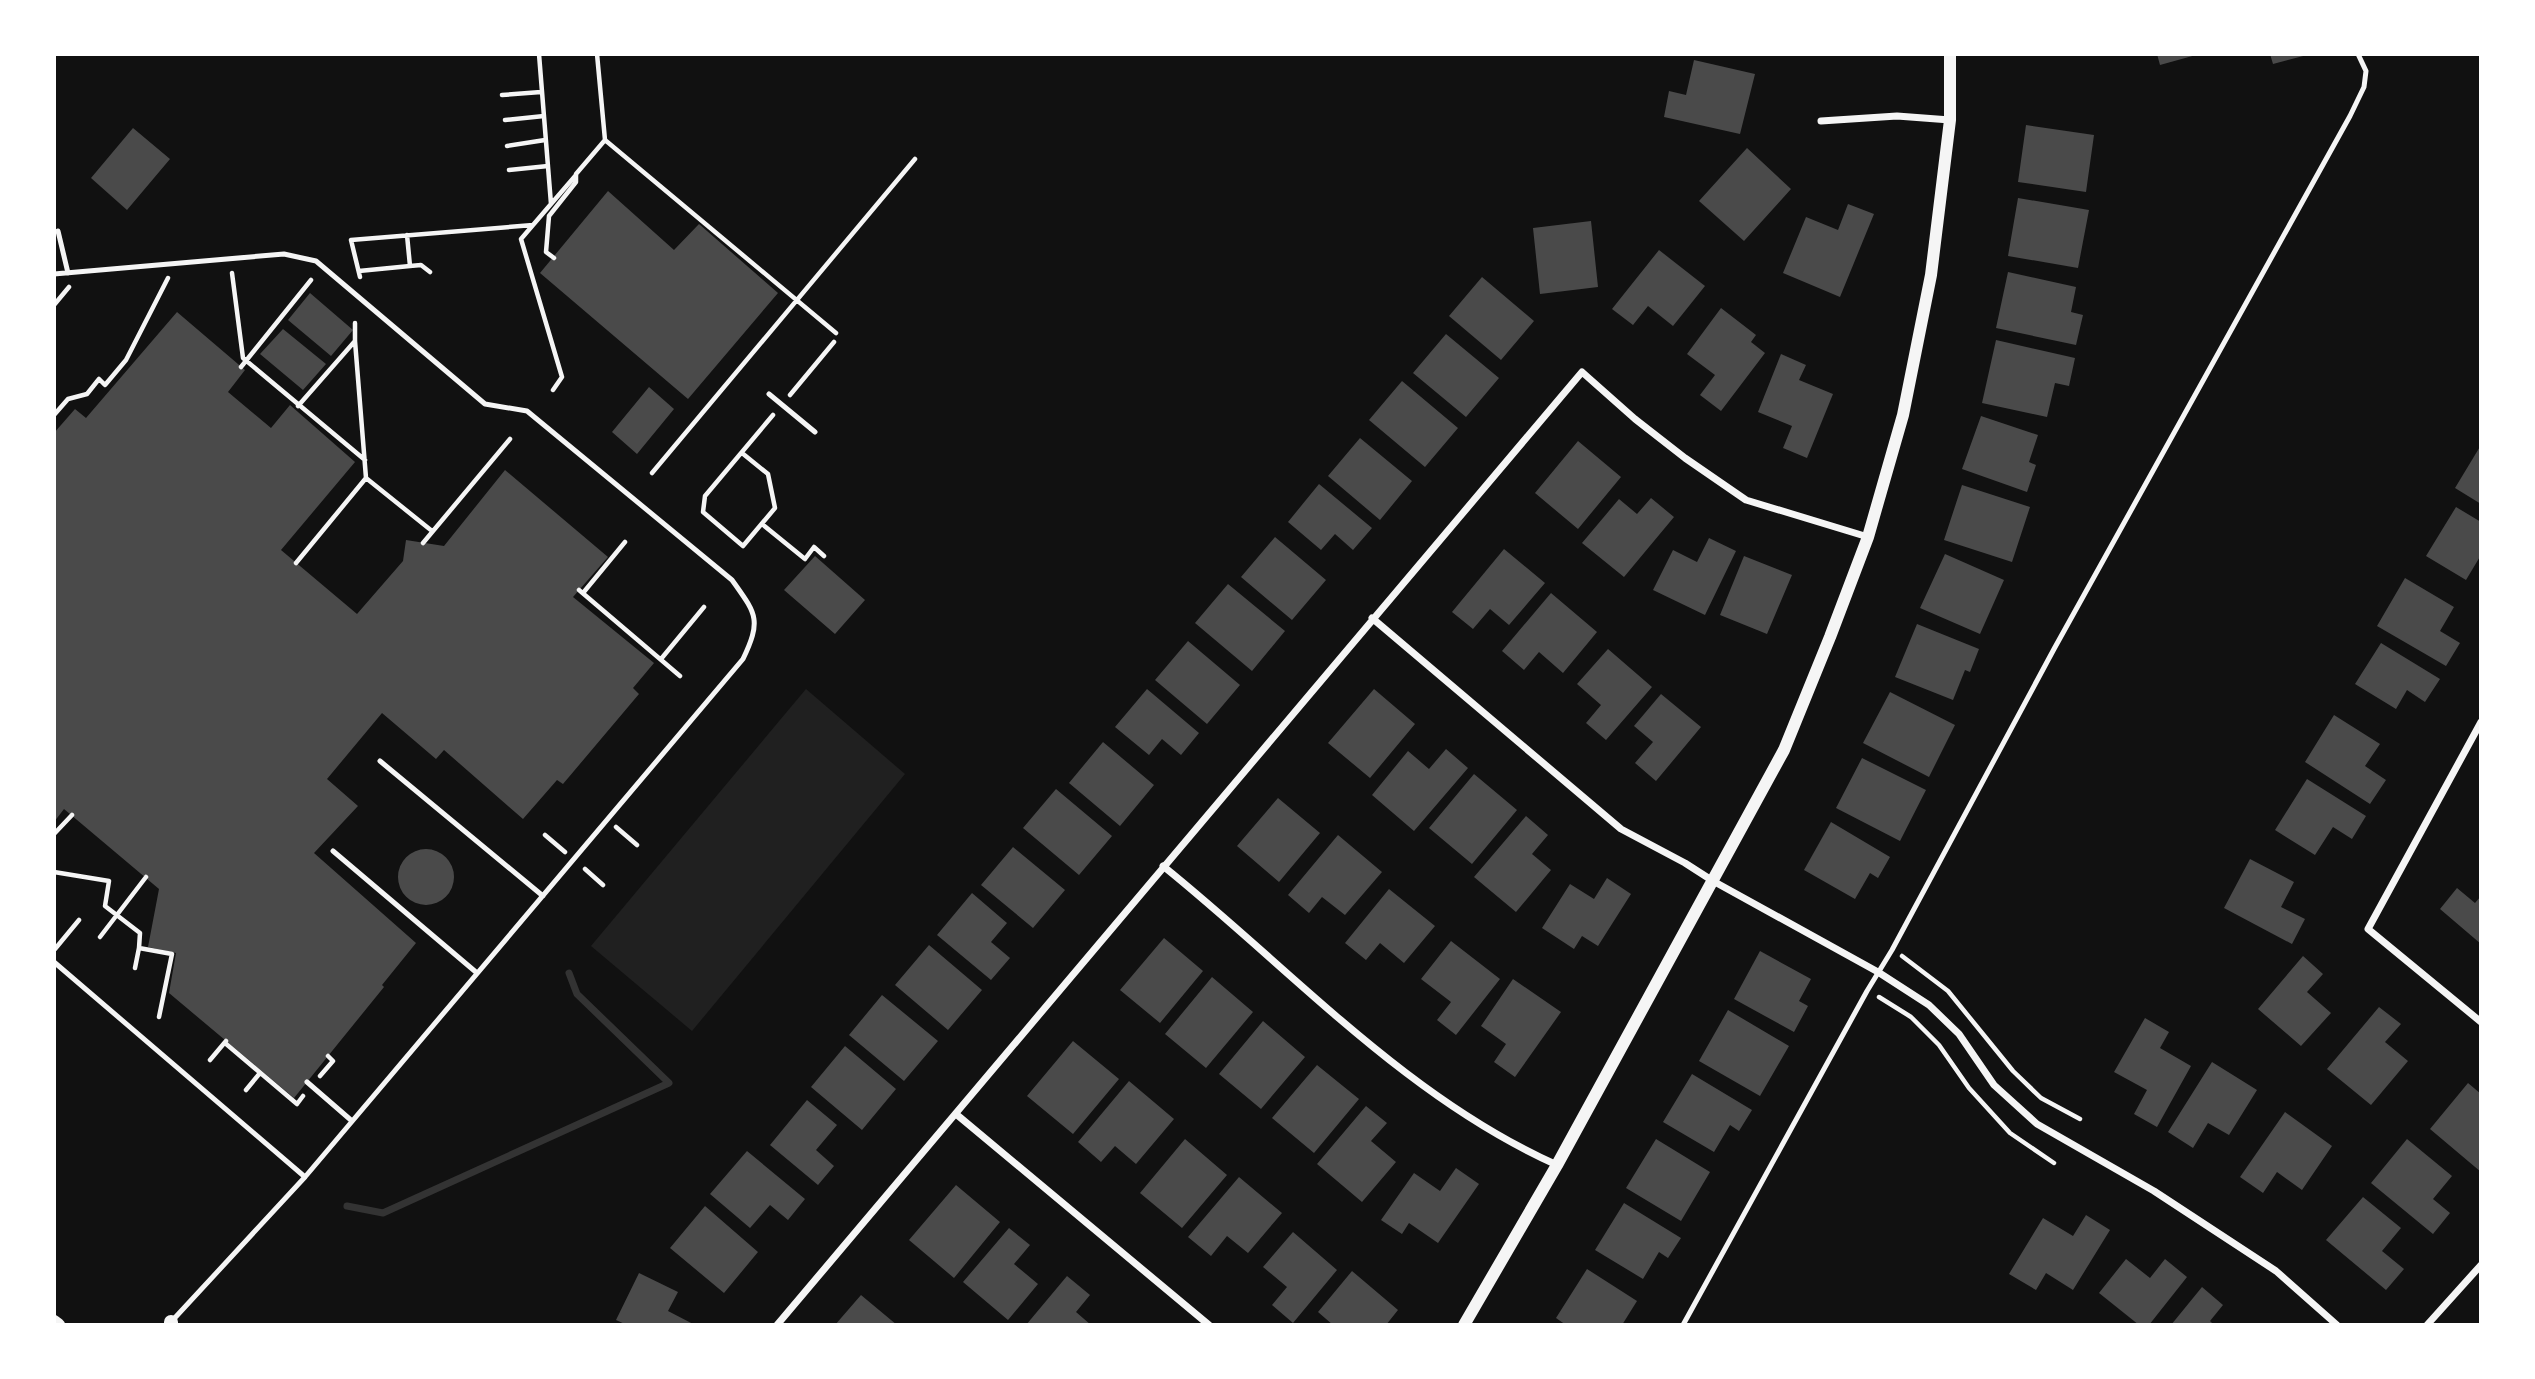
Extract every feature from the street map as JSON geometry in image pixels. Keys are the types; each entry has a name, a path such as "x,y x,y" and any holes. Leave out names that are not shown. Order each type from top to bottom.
{"street":[{"path":"1464,1325 1557,1165 1784,750 1868,537 1903,415 1928,288 1950,120 1950,54"},
{"path":"1821,121 1897,116 1950,120"},
{"path":"777,1325 1582,372 1655,435 1746,500 1868,537"},
{"path":"1372,618 1621,829 1878,971 1929,1005 1959,1034 1994,1085 2037,1124 2154,1191 2276,1271 2337,1325"},
{"path":"2481,722 2368,929 2481,1022"},
{"path":"1163,866 1419,1083 1469,1119 1557,1165"},
{"path":"956,1114 1209,1325"},
{"path":"2427,1325 2481,1265"}],"lane":[{"path":"1683,1325 2350,116 2364,87 2366,71 2358,54"},
{"path":"58,231 68,273"},
{"path":"54,274 284,254 316,261 485,404 527,411 732,580 755,611 754,636 743,659 305,1177 171,1324"},
{"path":"769,394 815,432"},
{"path":"380,761 543,896"},
{"path":"333,851 477,973"},
{"path":"54,962 305,1177"},
{"path":"310,1084 352,1121"}],"path":[{"path":"538,54 551,204"},
{"path":"597,54 605,140 836,333"},
{"path":"502,95 541,92"},
{"path":"505,120 544,116"},
{"path":"507,146 545,140"},
{"path":"553,390 562,377 521,239 605,140"},
{"path":"652,473 915,159"},
{"path":"509,170 548,166"},
{"path":"554,258 546,252 549,216 576,183 576,174"},
{"path":"430,272 421,265 359,274 351,240 533,225"},
{"path":"408,235 410,266"},
{"path":"232,272 243,358 365,460"},
{"path":"54,415 68,399 87,394 99,379 105,385 126,360 169,277"},
{"path":"241,366 311,280"},
{"path":"54,305 71,285"},
{"path":"296,563 366,478 355,323"},
{"path":"298,406 355,341"},
{"path":"742,453 768,474 775,508 743,546 703,512 705,496 834,342"},
{"path":"423,542 510,439"},
{"path":"366,478 432,531"},
{"path":"762,524 804,559 814,547 824,556"},
{"path":"625,542 581,592 680,676"},
{"path":"661,659 704,607"},
{"path":"54,834 72,815"},
{"path":"607,820 637,845"},
{"path":"545,835 565,852"},
{"path":"585,869 603,885"},
{"path":"54,872 109,881 105,906 140,933 135,968"},
{"path":"100,937 146,877"},
{"path":"54,949 79,920"},
{"path":"139,948 172,953 159,1017"},
{"path":"1899,953 1948,991 2013,1071 2041,1098 2080,1119"},
{"path":"1876,995 1911,1017 1939,1045 1969,1088 2010,1133 2054,1163"},
{"path":"210,1060 225,1042 297,1104 310,1084 334,1061 328,1056"},
{"path":"246,1090 260,1073"}],"shaded area":[{"path":"806,689 905,774 692,1031 591,946"}],"building":[{"path":"2157,54 2196,54 2196,55 2160,65"},
{"path":"2270,54 2307,54 2307,55 2273,64"},
{"path":"1694,60 1755,74 1740,134 1664,117 1669,91 1686,95"},
{"path":"2026,125 2094,135 2086,192 2018,182"},
{"path":"133,128 170,159 127,210 91,178"},
{"path":"1747,148 1791,189 1744,241 1699,201"},
{"path":"608,191 674,250 699,224 778,293 688,399 540,273"},
{"path":"2018,198 2089,210 2078,268 2008,256"},
{"path":"1848,204 1874,214 1840,297 1783,273 1806,217 1838,230"},
{"path":"1591,221 1598,287 1540,294 1533,228"},
{"path":"1659,250 1705,286 1673,326 1648,306 1633,325 1612,309"},
{"path":"2008,272 2076,287 2071,312 2083,315 2076,345 1996,328"},
{"path":"1482,277 1534,321 1501,360 1449,316"},
{"path":"310,293 353,330 331,356 288,320"},
{"path":"1721,308 1756,335 1751,342 1765,353 1721,411 1700,395 1715,375 1687,354"},
{"path":"177,312 245,370 228,392 271,428 290,405 355,462 281,550 357,614 403,561 406,540 444,546 505,470 608,557 573,597 654,663 633,688 639,694 563,784 557,780 523,819 444,750 436,759 382,713 327,779 358,806 314,853 416,943 294,1098 169,993 176,953 148,947 159,889 64,809 54,822 54,433 75,409 86,418"},
{"path":"283,329 326,364 303,390 260,354"},
{"path":"1446,334 1499,378 1466,417 1413,373"},
{"path":"1996,340 2075,358 2069,386 2055,383 2047,417 1982,403"},
{"path":"1781,354 1806,365 1799,380 1833,394 1807,458 1783,448 1792,426 1758,412"},
{"path":"1402,381 1458,428 1425,467 1369,420"},
{"path":"649,387 674,409 637,454 612,432"},
{"path":"1981,416 2038,435 2029,462 2036,465 2027,492 1962,469"},
{"path":"1360,438 1412,481 1380,520 1328,476"},
{"path":"1578,441 1621,477 1578,529 1535,493"},
{"path":"2481,445 2481,504 2455,488"},
{"path":"1319,484 1372,528 1353,550 1335,534 1321,550 1288,522"},
{"path":"1962,485 2030,507 2012,562 1944,540"},
{"path":"1651,498 1674,517 1624,577 1582,543 1619,499 1637,514"},
{"path":"2456,507 2481,522 2481,555 2466,580 2426,556"},
{"path":"1275,537 1326,580 1292,620 1241,577"},
{"path":"1709,538 1736,551 1705,615 1653,590 1673,550 1697,562"},
{"path":"1504,549 1545,583 1509,625 1490,609 1473,629 1452,612"},
{"path":"1945,554 2004,580 1980,634 1920,608"},
{"path":"815,556 865,600 835,634 784,590"},
{"path":"1744,556 1792,575 1767,634 1720,615"},
{"path":"2405,578 2454,607 2440,631 2460,643 2446,666 2377,626"},
{"path":"1228,584 1285,631 1252,671 1195,623"},
{"path":"1551,593 1597,632 1563,673 1539,652 1524,670 1502,651"},
{"path":"1917,624 1979,649 1970,672 1965,670 1953,700 1895,677"},
{"path":"1188,641 1240,685 1207,724 1155,680"},
{"path":"2381,643 2440,679 2425,702 2407,690 2396,709 2355,684"},
{"path":"1608,649 1652,687 1606,740 1586,723 1601,705 1577,684"},
{"path":"1147,689 1199,733 1181,755 1162,739 1149,755 1115,727"},
{"path":"1374,689 1415,724 1370,778 1328,743"},
{"path":"1890,692 1955,725 1929,777 1863,743"},
{"path":"1661,694 1701,727 1656,781 1635,763 1653,742 1634,726"},
{"path":"2334,715 2380,744 2365,766 2386,780 2370,804 2305,762"},
{"path":"1103,742 1154,785 1120,826 1069,783"},
{"path":"1446,749 1468,768 1414,831 1372,795 1408,751 1429,769"},
{"path":"1862,758 1926,790 1900,841 1836,808"},
{"path":"1474,774 1517,810 1472,864 1429,828"},
{"path":"2307,779 2366,816 2352,839 2333,827 2315,855 2275,830"},
{"path":"1056,789 1112,836 1079,875 1023,828"},
{"path":"1278,798 1320,833 1279,882 1237,846"},
{"path":"1526,816 1548,835 1532,854 1551,870 1516,912 1474,877"},
{"path":"1831,822 1890,857 1878,878 1870,873 1855,899 1804,870"},
{"path":"1338,835 1382,872 1345,915 1322,897 1309,913 1288,895"},
{"path":"1013,847 1065,890 1033,928 981,885"},
{"path":"426,849 437,851 446,857 452,866 452,888 446,897 437,903 426,905 415,903 406,897 400,888 398,877 400,866 406,857 415,851"},
{"path":"2250,859 2294,882 2281,907 2305,919 2292,944 2224,908"},
{"path":"1607,878 1631,894 1598,946 1582,936 1574,949 1542,928 1570,884 1594,899"},
{"path":"2457,888 2475,903 2481,896 2481,944 2440,909"},
{"path":"1389,889 1435,926 1404,963 1380,943 1366,960 1345,943"},
{"path":"972,893 1007,923 991,942 1010,958 991,980 937,935"},
{"path":"1164,938 1203,971 1160,1023 1120,990"},
{"path":"1451,941 1500,979 1456,1035 1437,1020 1451,1002 1421,979"},
{"path":"929,945 982,990 948,1030 895,985"},
{"path":"1760,951 1811,979 1799,1001 1808,1006 1794,1032 1734,999"},
{"path":"2303,956 2323,974 2307,992 2331,1013 2301,1046 2258,1009"},
{"path":"1212,977 1253,1012 1206,1068 1165,1034"},
{"path":"1513,979 1561,1012 1515,1077 1494,1062 1506,1044 1481,1026"},
{"path":"882,995 938,1041 904,1081 849,1035"},
{"path":"2379,1007 2401,1024 2385,1042 2408,1061 2371,1105 2327,1069"},
{"path":"1728,1010 1789,1046 1760,1096 1699,1061"},
{"path":"2145,1018 2169,1032 2160,1048 2191,1066 2157,1127 2134,1114 2147,1090 2114,1072"},
{"path":"1263,1021 1305,1057 1261,1109 1219,1074"},
{"path":"1073,1041 1119,1079 1073,1134 1027,1096"},
{"path":"845,1046 896,1089 862,1130 811,1087"},
{"path":"2212,1062 2257,1090 2229,1135 2208,1123 2193,1148 2168,1132"},
{"path":"1317,1065 1359,1099 1314,1153 1272,1118"},
{"path":"1692,1074 1752,1110 1739,1131 1730,1125 1714,1152 1663,1122"},
{"path":"1129,1081 1174,1119 1136,1164 1115,1146 1101,1162 1078,1142"},
{"path":"2468,1083 2481,1094 2481,1172 2430,1129"},
{"path":"807,1100 837,1125 816,1150 834,1166 818,1185 770,1145"},
{"path":"1366,1106 1387,1123 1371,1141 1396,1162 1362,1202 1317,1164"},
{"path":"2285,1112 2332,1146 2302,1190 2277,1172 2263,1193 2240,1177"},
{"path":"1185,1139 1227,1175 1182,1228 1140,1193"},
{"path":"1656,1139 1710,1172 1681,1221 1626,1188"},
{"path":"2407,1139 2452,1176 2433,1199 2450,1213 2433,1234 2371,1183"},
{"path":"747,1151 805,1199 788,1220 770,1205 750,1228 710,1194"},
{"path":"1456,1168 1479,1184 1438,1243 1409,1223 1402,1234 1381,1220 1414,1173 1440,1191"},
{"path":"1239,1177 1282,1213 1248,1253 1227,1236 1211,1256 1188,1237"},
{"path":"956,1185 1000,1222 954,1278 909,1240"},
{"path":"2363,1197 2401,1228 2382,1251 2404,1269 2386,1290 2326,1240"},
{"path":"1624,1203 1681,1238 1668,1258 1659,1252 1643,1279 1595,1250"},
{"path":"705,1206 758,1252 724,1293 670,1248"},
{"path":"2086,1215 2110,1230 2073,1290 2046,1273 2036,1290 2009,1274 2043,1218 2073,1236"},
{"path":"1009,1228 1030,1245 1014,1264 1038,1284 1008,1320 963,1282"},
{"path":"1293,1232 1337,1270 1293,1323 1272,1305 1287,1287 1263,1267"},
{"path":"2126,1259 2150,1278 2165,1259 2187,1277 2149,1325 2139,1325 2099,1293"},
{"path":"1587,1269 1637,1301 1622,1325 1566,1325 1556,1318"},
{"path":"1352,1271 1398,1310 1386,1325 1333,1325 1318,1312"},
{"path":"639,1273 678,1292 668,1311 695,1325 627,1325 616,1320"},
{"path":"1067,1276 1090,1295 1076,1312 1091,1325 1026,1325"},
{"path":"2202,1287 2223,1305 2210,1321 2214,1325 2171,1325"},
{"path":"861,1295 897,1325 835,1325"}],"waterway":[{"path":"347,1206 383,1213 669,1083 577,994 569,973"}]}
